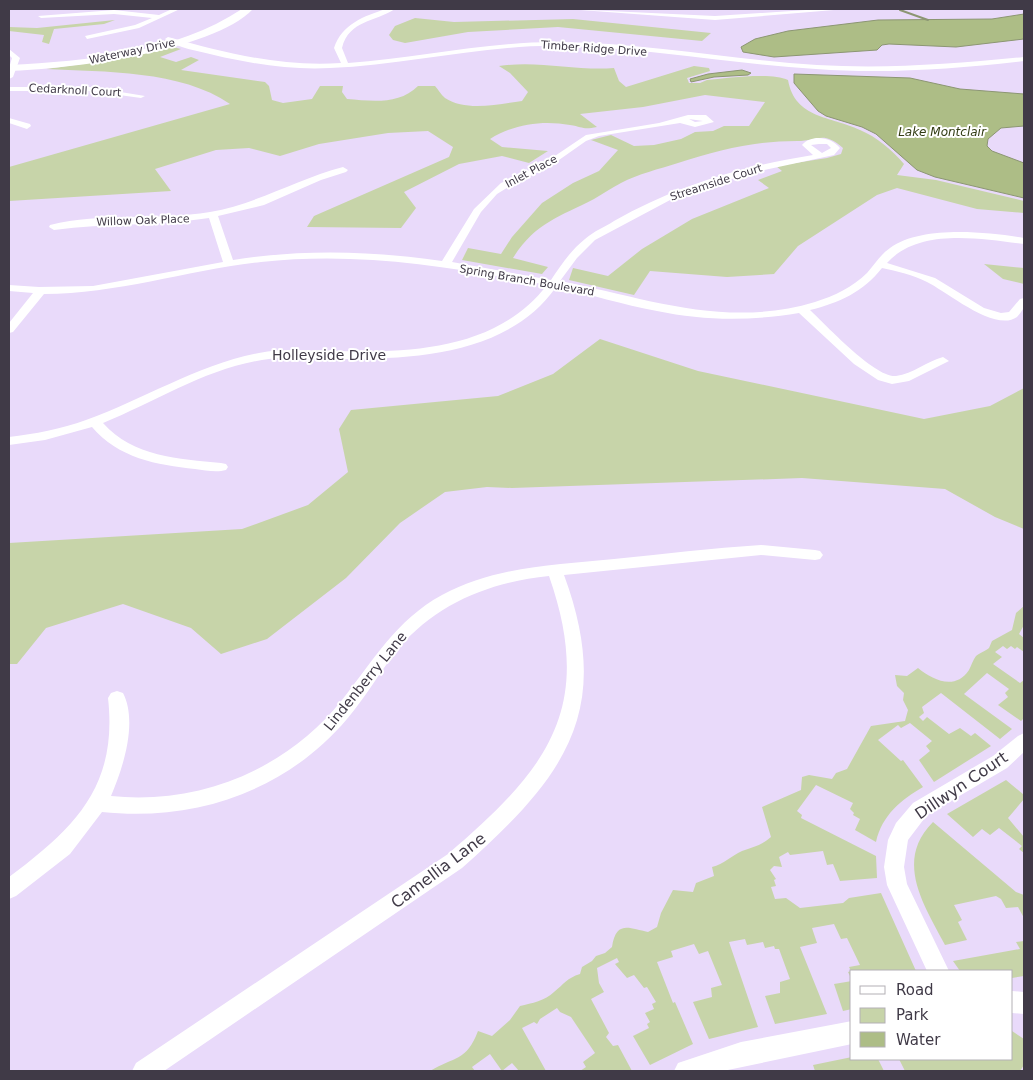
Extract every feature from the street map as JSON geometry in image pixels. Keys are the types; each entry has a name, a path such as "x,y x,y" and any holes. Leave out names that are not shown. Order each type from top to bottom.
{"main road":[{"name":"Waterway Drive","path":"172,40 207,24 232,9"},
{"name":"Waterway Drive","path":"11,68 92,60 219,26 248,9"}],"street":[{"path":"86,38 126,30 162,17 177,9"},
{"path":"344,65 338,48 345,32 365,19 392,9"},
{"path":"570,9 715,18 831,10"},
{"path":"41,16 104,12 162,17"},
{"name":"Timber Ridge Drive","path":"172,40 239,60 298,65 344,65 497,46 548,44 604,46 815,67 873,69 954,66 974,72 1010,66 1004,62 1024,59"},
{"path":"9,51 16,56 11,68"},
{"name":"Cedarknoll Court","path":"9,88 73,88 113,91 141,96"},
{"path":"9,120 27,126"},
{"name":"Inlet Place","path":"446,265 478,208 506,184 550,164 572,144 585,138 609,132 657,126 680,120"},
{"name":"Streamside Court","path":"552,283 564,265 589,241 670,196 759,167 820,156"},
{"name":"Willow Oak Place","path":"54,227 94,221 171,220 213,215 269,199 322,175 343,170"},
{"path":"213,215 229,264"},
{"name":"Spring Branch Boulevard","path":"9,288 40,292 111,288 229,264 284,257 338,255 394,258 446,265 552,283 685,313 742,315 802,309 834,300 873,273 879,264 898,248 920,240 978,237 1024,241"},
{"path":"879,264 931,280 992,314 1012,315 1024,301"},
{"name":"Holleyside Drive","path":"9,441 43,436 95,422 183,382 242,360 300,353 404,354 465,343 499,330 527,313 538,304 552,283"},
{"path":"9,330 40,292"},
{"path":"802,309 839,344 882,378 897,379 943,361"},
{"path":"95,422 108,437 132,451 168,460 221,467"},
{"name":"Lindenberry Lane","path":"99,803 134,807 178,804 230,790 268,774 313,743 350,703 392,646 408,628 430,610 468,589 494,579 554,570 734,552 770,550 815,555"},
{"name":"Camellia Lane","path":"144,1071 456,861 494,828 526,794 558,745 569,717 576,690 572,629 554,570"},
{"path":"9,889 63,848 80,830 99,803 111,778 117,753 120,724 117,698"},
{"name":"Dillwyn Court","path":"938,970 897,885 894,867 898,840 903,829 920,809 1000,762 1024,741"},
{"path":"686,1071 741,1054 850,1032"}],"green space":[{"path":"415,18 454,22 573,19 711,33 702,41 558,27 468,32 405,43 393,40 389,35 395,26"},
{"path":"115,20 104,24 54,29 49,44 42,42 44,35 9,31 9,27 37,28"},
{"path":"173,47 181,49 160,57 176,62 191,57 199,60 181,70 265,82 269,86 272,100 283,103 312,99 320,86 343,86 342,92 347,99 356,100 394,99 411,92 418,86 435,86 445,98 463,105 483,106 522,101 528,92 510,73 499,66 514,64 600,69 614,68 619,81 626,87 694,66 709,68 710,71 687,78 689,83 749,76 771,76 788,80 792,93 806,109 849,125 884,144 904,164 897,175 936,180 1024,201 1024,213 977,209 897,188 877,195 798,246 774,274 727,277 650,271 634,295 569,280 573,268 608,276 642,249 692,219 769,188 758,180 782,171 776,166 827,158 841,154 843,148 830,139 825,138 804,141 781,141 722,150 634,177 559,216 530,237 513,258 548,267 542,274 462,260 468,248 501,254 512,237 542,203 573,183 599,171 618,150 591,140 611,135 634,146 654,145 681,139 695,132 713,131 724,126 749,126 765,102 705,95 643,107 580,114 597,127 586,128 539,123 499,134 490,139 502,147 548,151 529,163 502,156 459,164 404,192 416,208 401,228 307,227 314,216 449,157 453,147 428,131 388,133 319,144 280,156 249,148 216,150 155,169 171,191 9,201 9,167 230,104 210,93 166,79 117,72 46,69 104,61"},
{"path":"984,264 1024,268 1024,284 1003,279"},
{"path":"600,339 698,371 924,419 990,406 1024,388 1024,529 995,517 945,489 802,478 512,488 487,487 445,492 400,523 346,578 267,639 221,654 191,628 123,604 46,628 17,664 9,664 9,543 242,529 308,505 348,472 339,429 351,410 498,396 553,374"},
{"path":"1024,606 1024,625 1019,634 1024,638 1024,652 1017,647 1015,649 1011,646 1007,649 1003,646 995,652 1002,657 993,664 1020,683 1024,680 1024,718 1021,721 998,705 1008,697 1005,693 1009,689 987,673 964,694 1012,729 1000,739 941,693 922,707 924,713 919,717 923,721 927,717 949,734 960,728 971,736 975,733 991,746 934,782 919,760 930,751 926,746 932,741 910,723 901,728 898,725 878,740 901,761 903,760 923,787 907,797 888,816 876,842 855,830 860,819 853,815 854,813 850,809 853,803 816,785 797,811 802,815 801,818 876,856 877,878 840,881 833,864 827,865 823,851 790,855 788,852 779,857 782,867 774,866 770,870 776,879 774,880 776,886 771,887 775,899 786,898 800,908 843,903 849,898 881,893 916,970 850,970 849,967 860,965 847,938 841,939 834,924 812,928 817,943 800,947 827,1014 775,1024 765,996 780,993 780,982 790,979 779,949 775,949 774,946 765,948 763,942 747,945 745,939 729,942 758,1027 709,1039 693,1002 712,997 711,988 722,985 708,951 699,954 694,944 671,951 673,957 657,962 673,1003 675,1002 693,1044 650,1065 633,1036 649,1028 647,1024 650,1022 645,1013 654,1009 652,1004 656,1002 647,987 644,988 634,975 627,978 615,964 619,962 617,958 597,968 599,983 604,992 591,999 609,1033 606,1037 613,1046 618,1045 632,1071 580,1071 586,1067 583,1062 595,1053 571,1017 560,1012 557,1008 540,1019 537,1024 534,1022 522,1028 546,1071 519,1071 512,1063 502,1071 490,1054 472,1067 475,1071 430,1071 464,1053 474,1041 478,1031 492,1036 510,1020 520,1006 547,998 569,979 580,974 582,967 612,947 614,938 620,929 629,928 648,932 657,927 661,913 673,890 693,892 696,883 714,876 712,867 742,851 761,844 771,837 762,807 801,790 802,777 809,775 832,779 836,773 847,769 871,726 905,721 908,710 903,700 904,693 897,686 895,675 907,676 918,668 937,679 951,682 957,680 969,670 976,656 989,648 992,641 1012,630 1016,613"},
{"path":"1006,780 1024,795 1024,799 1008,818 1024,837 1024,853 1019,849 1022,846 999,828 990,835 982,829 973,837 947,814"},
{"path":"933,822 1016,892 1024,895 1024,918 1018,907 1006,908 1001,899 996,896 954,905 962,920 958,922 967,940 945,945 922,899 916,883 914,868 915,852 921,837"},
{"path":"1024,941 1024,976 1013,978 1013,970 959,970 953,961 1020,949 1016,942"},
{"path":"850,981 850,1009 843,1011 834,984"},
{"path":"1013,1032 1024,1039 1024,1065 1020,1071 905,1071 900,1060 1013,1060"},
{"path":"850,1057 850,1060 878,1060 884,1071 815,1071 813,1065"}],"water":[{"path":"1024,14 1024,39 956,47 889,44 882,45 877,50 774,57 743,52 741,47 755,39 788,31 878,20 992,19"},
{"path":"742,70 751,73 748,75 714,77 691,82 690,79 708,74"},
{"name":"Lake Montclair","path":"794,74 910,78 960,89 1024,94 1024,126 1001,128 988,139 987,146 992,151 1024,163 1024,198 935,177 917,170 876,134 862,127 826,116 818,111 794,83"}],"waterway":[{"path":"900,10 928,20"}]}
